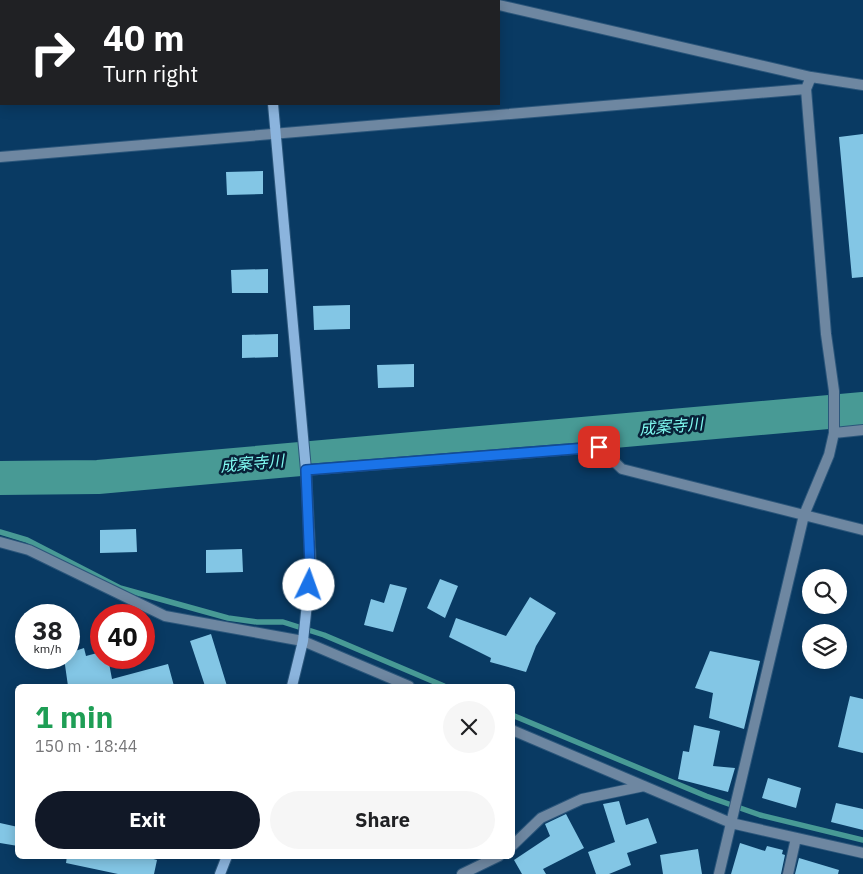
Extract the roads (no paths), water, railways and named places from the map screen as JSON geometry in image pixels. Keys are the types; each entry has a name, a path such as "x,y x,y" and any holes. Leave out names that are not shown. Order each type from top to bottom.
{"street":[{"path":"500,5 811,77 863,85"},
{"path":"719,874 804,516 829,455 834,433 834,391 826,334 806,89 811,77"},
{"path":"0,157 806,89"},
{"path":"273,105 304,438 310,566 303,642 292,684"},
{"path":"834,433 863,430"},
{"path":"306,470 599,447 622,469 863,530"},
{"path":"0,542 29,550 165,616 303,642 404,684"},
{"path":"515,731 732,823 863,853"},
{"path":"515,843 541,818 582,799 644,786"},
{"path":"788,874 796,838"},
{"path":"220,874 226,859"},
{"path":"462,874 493,859"}],"waterway":[{"name":"成案寺川","path":"0,478 98,477 863,409"},
{"path":"0,532 27,540 120,588 228,618 257,622 283,622 324,635 439,684"},
{"path":"515,716 706,796 760,815 863,840"}]}
